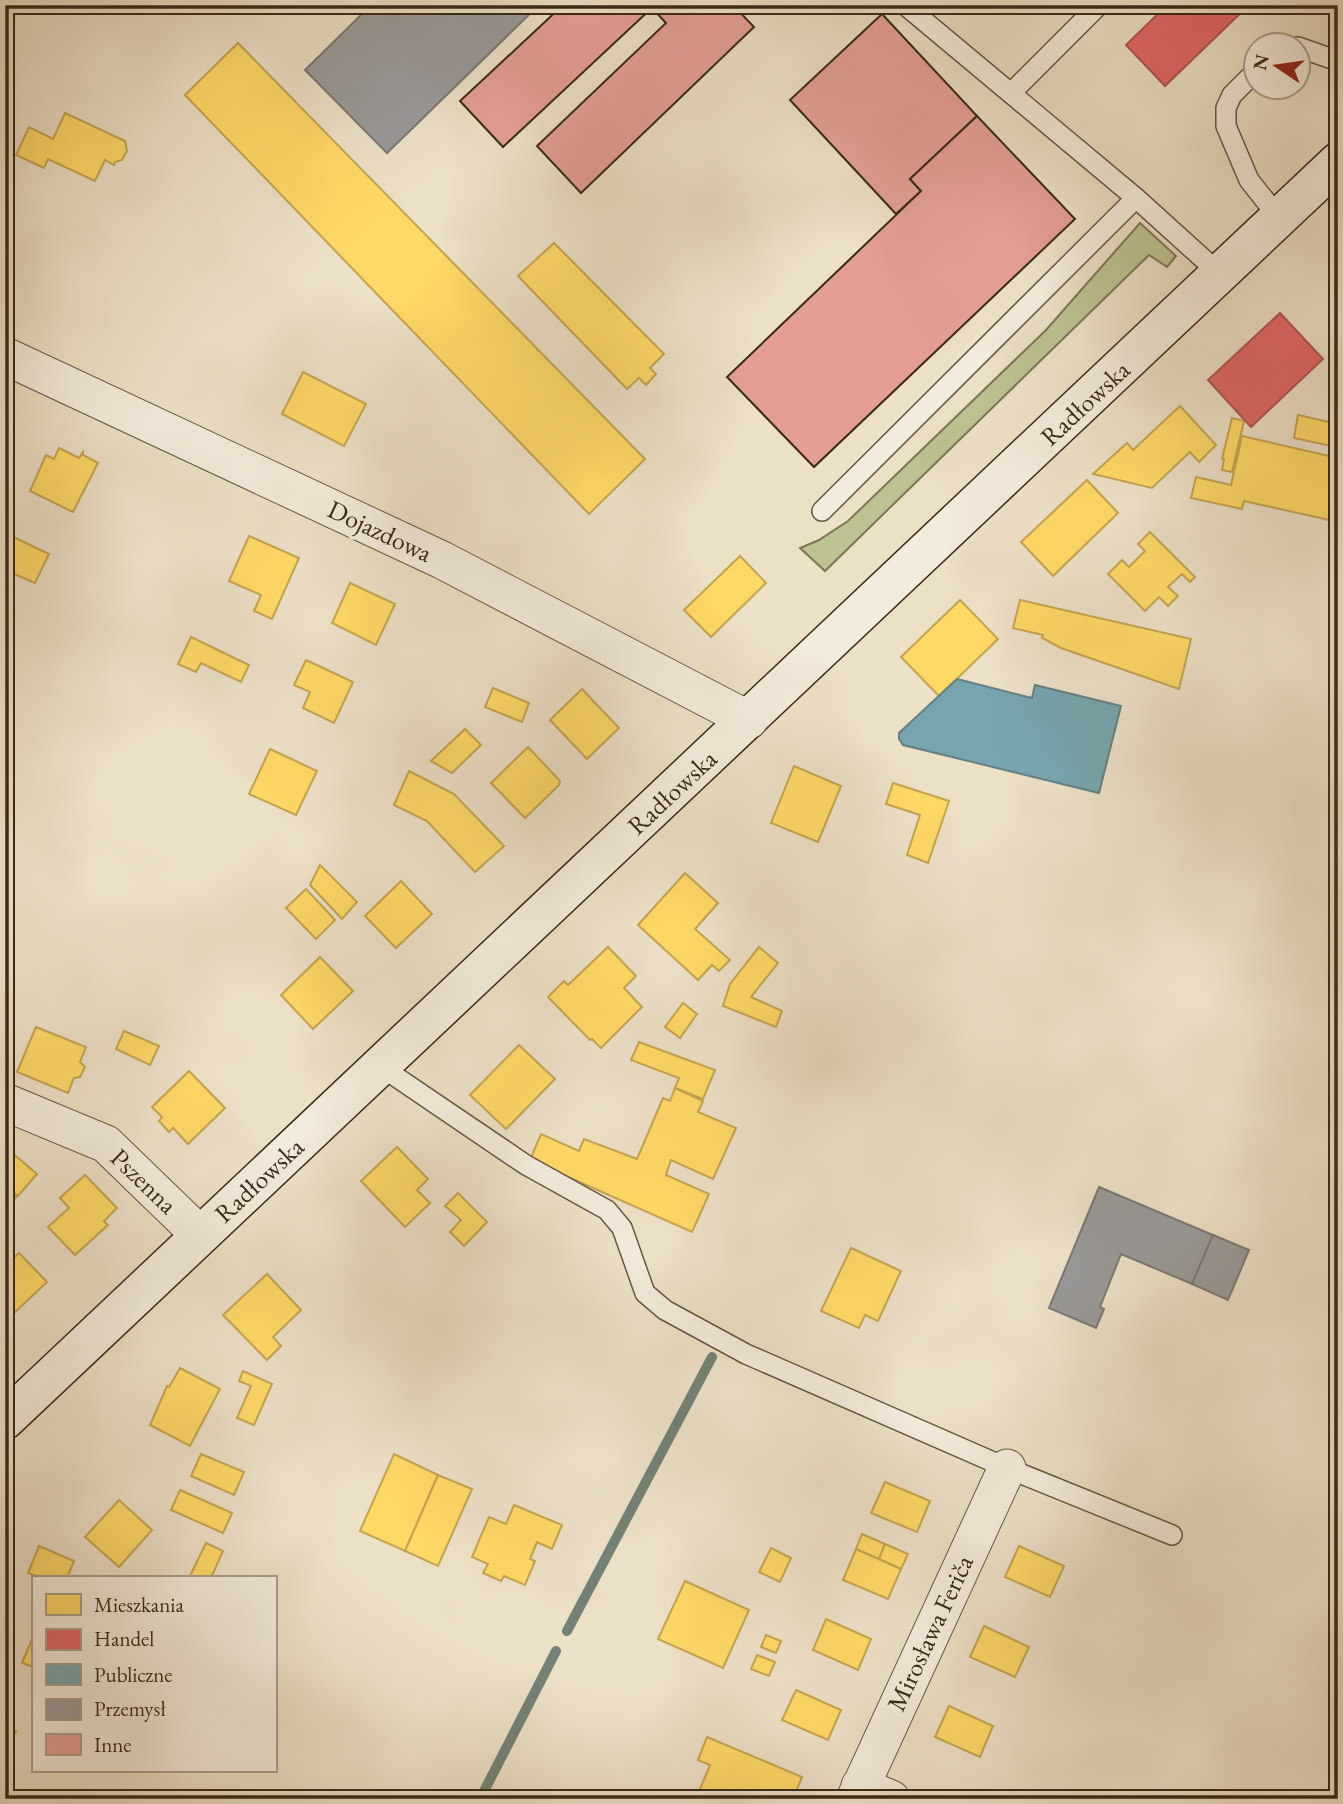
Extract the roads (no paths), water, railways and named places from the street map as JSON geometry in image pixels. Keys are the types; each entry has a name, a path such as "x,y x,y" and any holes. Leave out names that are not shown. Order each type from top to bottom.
{"street":[{"name":"Radłowska","path":"5,1420 1338,162"},
{"name":"Dojazdowa","path":"5,356 442,560 749,720"},
{"name":"Pszenna","path":"5,1102 106,1144 200,1235"},
{"name":"Mirosława Feriča","path":"869,1795 1007,1468"}],"lane":[{"path":"905,5 1136,198 1220,274"},
{"path":"1011,93 1099,5"},
{"path":"1312,52 1338,61"},
{"path":"1242,85 1232,95 1226,108 1226,126 1249,180 1279,218"},
{"path":"822,511 1136,198"},
{"path":"380,1066 526,1165 607,1210 622,1228 645,1293 665,1310 746,1353 1007,1468 1172,1535"}],"waterway":[{"path":"567,1631 712,1357"},
{"path":"480,1799 556,1651"}]}
